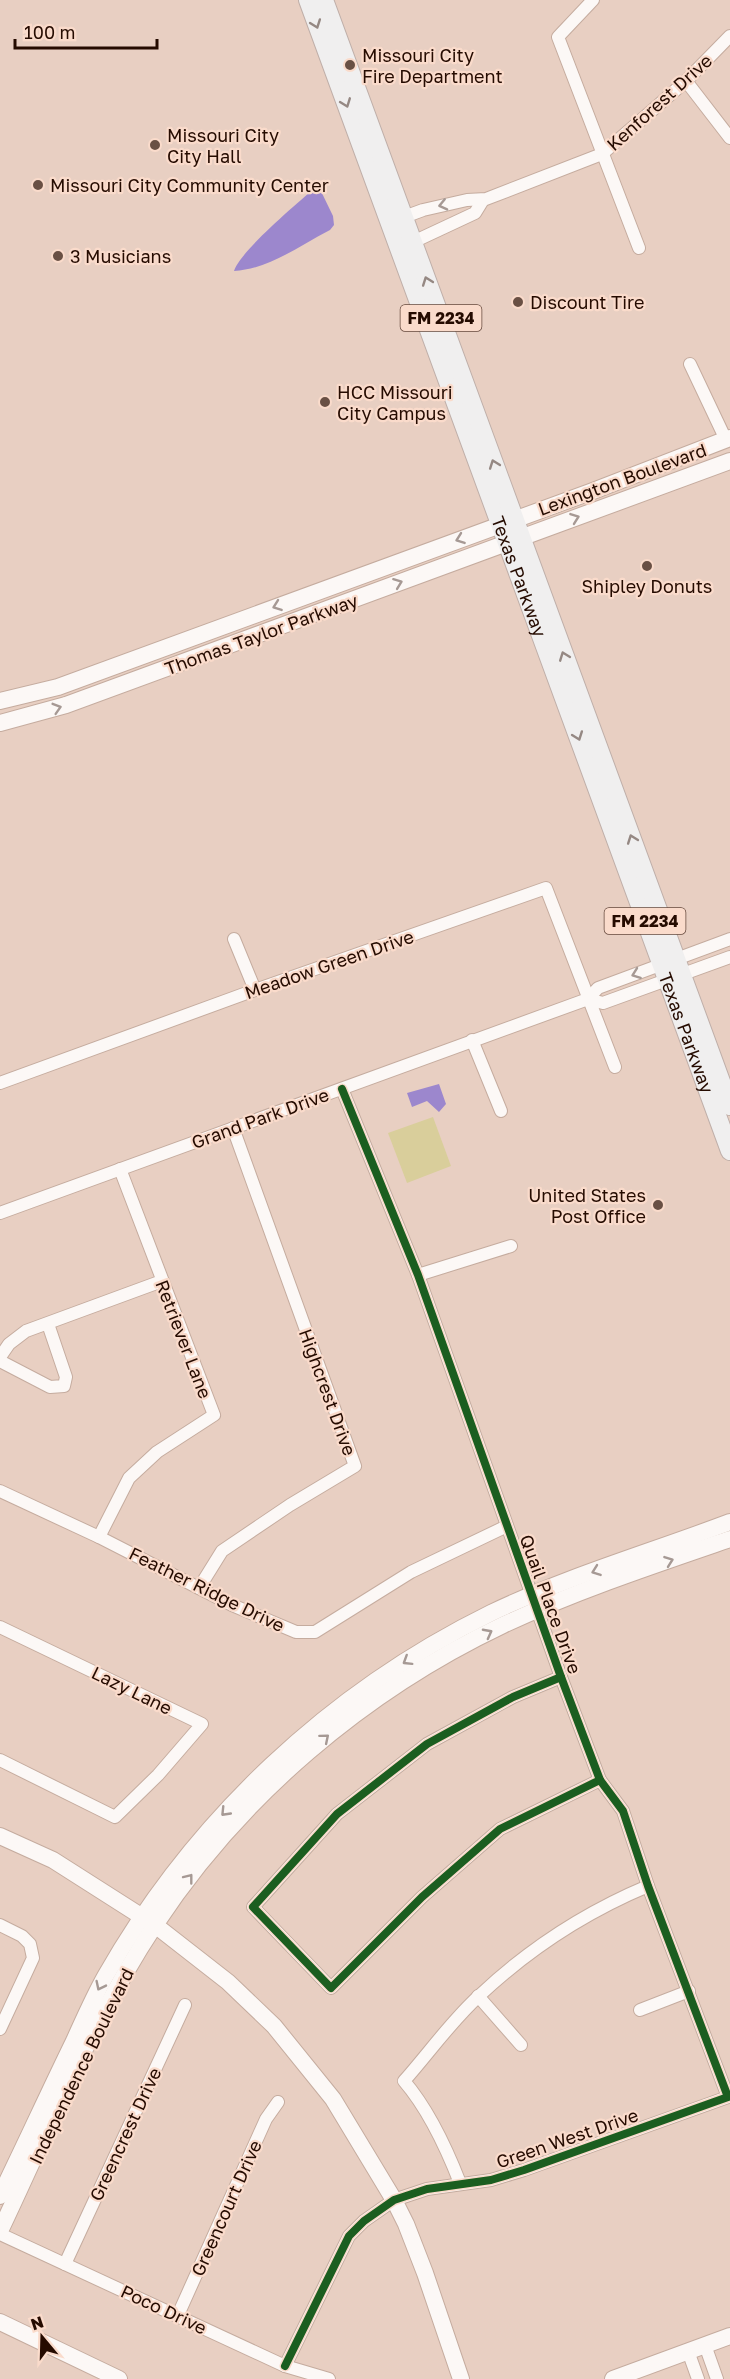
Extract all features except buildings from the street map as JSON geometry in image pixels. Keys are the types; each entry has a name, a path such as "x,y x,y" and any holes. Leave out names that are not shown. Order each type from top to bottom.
{"main road":[{"name":"Texas Parkway","path":"308,0 397,219 413,242 507,521"},
{"name":"Texas Parkway","path":"324,0 397,219 672,970 725,1127 730,1151"},
{"name":"Texas Parkway","path":"672,970 730,1106"}],"street":[{"path":"593,0 558,37 639,248"},
{"name":"Kenforest Drive","path":"397,219 423,210 467,200 483,200 602,154 686,81 730,36"},
{"path":"686,81 730,138"},
{"name":"Kenforest Drive","path":"413,242 475,213 483,200"},
{"path":"690,364 728,439"},
{"name":"Lexington Boulevard","path":"507,521 728,439"},
{"path":"693,453 702,472"},
{"name":"Lexington Boulevard","path":"514,540 730,461"},
{"name":"Thomas Taylor Parkway","path":"0,701 58,687 507,521"},
{"name":"Thomas Taylor Parkway","path":"0,723 66,705 514,540"},
{"path":"354,578 360,597"},
{"name":"Meadow Green Drive","path":"0,1083 255,990 546,888 588,999"},
{"path":"234,939 255,990"},
{"name":"Grand Park Drive","path":"0,1213 588,999 603,1003 730,939"},
{"name":"Grand Park Drive","path":"672,970 730,957"},
{"path":"588,999 615,1068"},
{"path":"472,1040 501,1111"},
{"name":"Quail Place Drive","path":"342,1089 418,1275 600,1780 623,1811 648,1886 728,2097 700,2107"},
{"name":"Highcrest Drive","path":"199,1588 222,1551 290,1505 355,1466 233,1128"},
{"name":"Retriever Lane","path":"99,1536 129,1478 157,1452 214,1415 120,1169"},
{"path":"418,1275 510,1245"},
{"path":"48,1324 66,1377 64,1386 50,1387 0,1359 9,1344 26,1331 162,1281"},
{"name":"Feather Ridge Drive","path":"0,1491 99,1536 199,1588 296,1632 315,1632 411,1572 507,1526"},
{"name":"Independence Boulevard","path":"0,2196 65,2076 111,1998 148,1921 192,1850 257,1789 284,1752 331,1712 389,1681 444,1638 535,1602 716,1538 730,1521"},
{"name":"Lazy Lane","path":"0,1627 202,1724 158,1775 116,1817 0,1760"},
{"path":"561,1677 513,1697 426,1744 337,1814 253,1907 331,1988 422,1897 500,1829 600,1780"},
{"path":"0,1836 53,1860 148,1921 228,1982 274,2026 333,2099 394,2200 425,2273 461,2379"},
{"path":"460,2183 448,2152 430,2118 404,2081 478,1996 526,1956 574,1922 611,1901 648,1886"},
{"path":"0,1925 22,1936 30,1944 33,1958 0,2029"},
{"path":"640,2010 689,1991"},
{"path":"478,1996 521,2045"},
{"name":"Greencrest Drive","path":"65,2264 185,2005"},
{"name":"Independence Boulevard","path":"0,2233 65,2076"},
{"name":"Greencourt Drive","path":"178,2315 266,2119 278,2103"},
{"name":"Green West Drive","path":"285,2366 350,2236 364,2220 394,2200 427,2189 491,2180 524,2170 700,2107"},
{"name":"Poco Drive","path":"0,2233 285,2366 329,2379"},
{"path":"0,2322 119,2379"},
{"path":"613,2379 730,2336"},
{"path":"705,2345 717,2379"},
{"path":"688,2351 698,2379"}],"shaded area":[{"path":"318,185 333,216 334,225 330,230 272,261 234,271 258,239"},
{"path":"439,1084 446,1104 439,1112 427,1101 412,1107 407,1093"},
{"path":"433,1117 451,1166 407,1183 388,1133"}],"cycle path":[{"path":"285,2366 349,2236 364,2221 394,2200 427,2189 491,2180 524,2170 728,2097 648,1886 623,1811 600,1780 418,1275 342,1089"},
{"path":"561,1677 513,1697 427,1744 337,1814 253,1907 331,1988 422,1897 500,1829 600,1780"}],"place":[{"name":"Missouri City Fire Department","path":"350,65"},
{"name":"Missouri City City Hall","path":"155,145"},
{"name":"Missouri City Community Center","path":"38,185"},
{"name":"3 Musicians","path":"58,256"},
{"name":"Discount Tire","path":"518,302"},
{"name":"HCC Missouri City Campus","path":"325,402"},
{"name":"Shipley Donuts","path":"647,566"},
{"name":"United States Post Office","path":"658,1205"}]}
